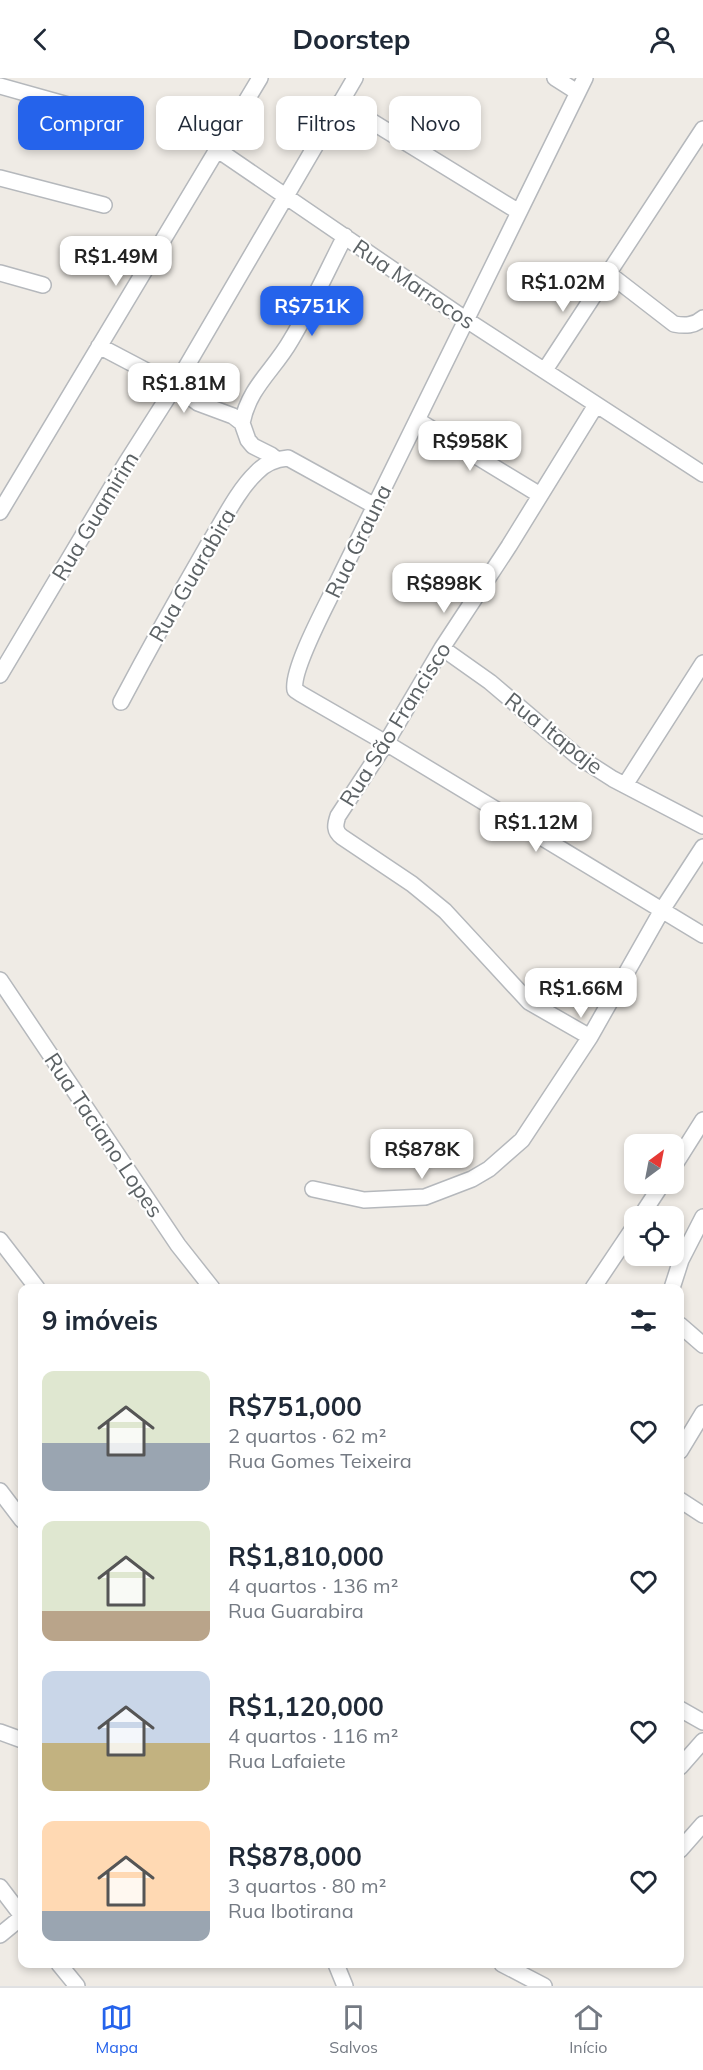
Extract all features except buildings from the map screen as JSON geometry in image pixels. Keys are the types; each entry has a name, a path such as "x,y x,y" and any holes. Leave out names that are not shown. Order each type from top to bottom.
{"street":[{"path":"250,96 260,78"},
{"name":"Rua Guamirim","path":"344,96 355,78"},
{"path":"555,78 577,92"},
{"name":"Rua Grauna","path":"386,743 295,690 293,682 336,585 585,78"},
{"path":"0,86 38,96"},
{"path":"377,125 519,212"},
{"path":"545,370 703,129"},
{"path":"0,512 218,150"},
{"name":"Rua Marrocos","path":"218,150 465,319 703,474"},
{"name":"Rua Guamirim","path":"0,675 126,463 175,386 313,150"},
{"path":"0,178 104,205"},
{"path":"242,423 253,392 290,342 345,236"},
{"path":"0,273 43,285"},
{"path":"608,273 674,324 693,325 703,318"},
{"path":"99,346 175,386 198,404 233,416 242,423 248,440 253,446 277,460 288,458 375,506"},
{"name":"Rua São Francisco","path":"590,1037 529,1002 445,911 412,884 337,833 335,823 442,648 596,405"},
{"path":"417,420 540,495"},
{"name":"Rua Guarabira","path":"121,702 169,611 245,486 257,471 277,460"},
{"name":"Rua Itapaje","path":"442,648 490,682 577,756 625,785 703,826"},
{"path":"625,785 703,663"},
{"path":"386,743 703,935"},
{"path":"313,1189 364,1200 425,1197 472,1179 489,1169 522,1140 590,1037 662,910 703,847"},
{"name":"Rua Taciano Lopes","path":"0,980 178,1245 210,1284"},
{"path":"684,1150 703,1120"},
{"path":"673,1284 681,1260 703,1217"},
{"path":"0,1240 34,1284"},
{"path":"596,1284 624,1242"},
{"path":"684,1328 703,1345"},
{"path":"684,1444 703,1413"},
{"path":"0,1491 18,1515"},
{"path":"684,1503 703,1515"},
{"path":"684,1711 703,1722"},
{"path":"0,1732 18,1739"},
{"path":"684,1762 703,1741"},
{"path":"684,1845 703,1824"},
{"path":"0,1887 18,1912"},
{"path":"0,1935 18,1920"},
{"path":"62,1968 77,1986"},
{"path":"338,1968 345,1986"},
{"path":"513,1968 544,1986"}]}
